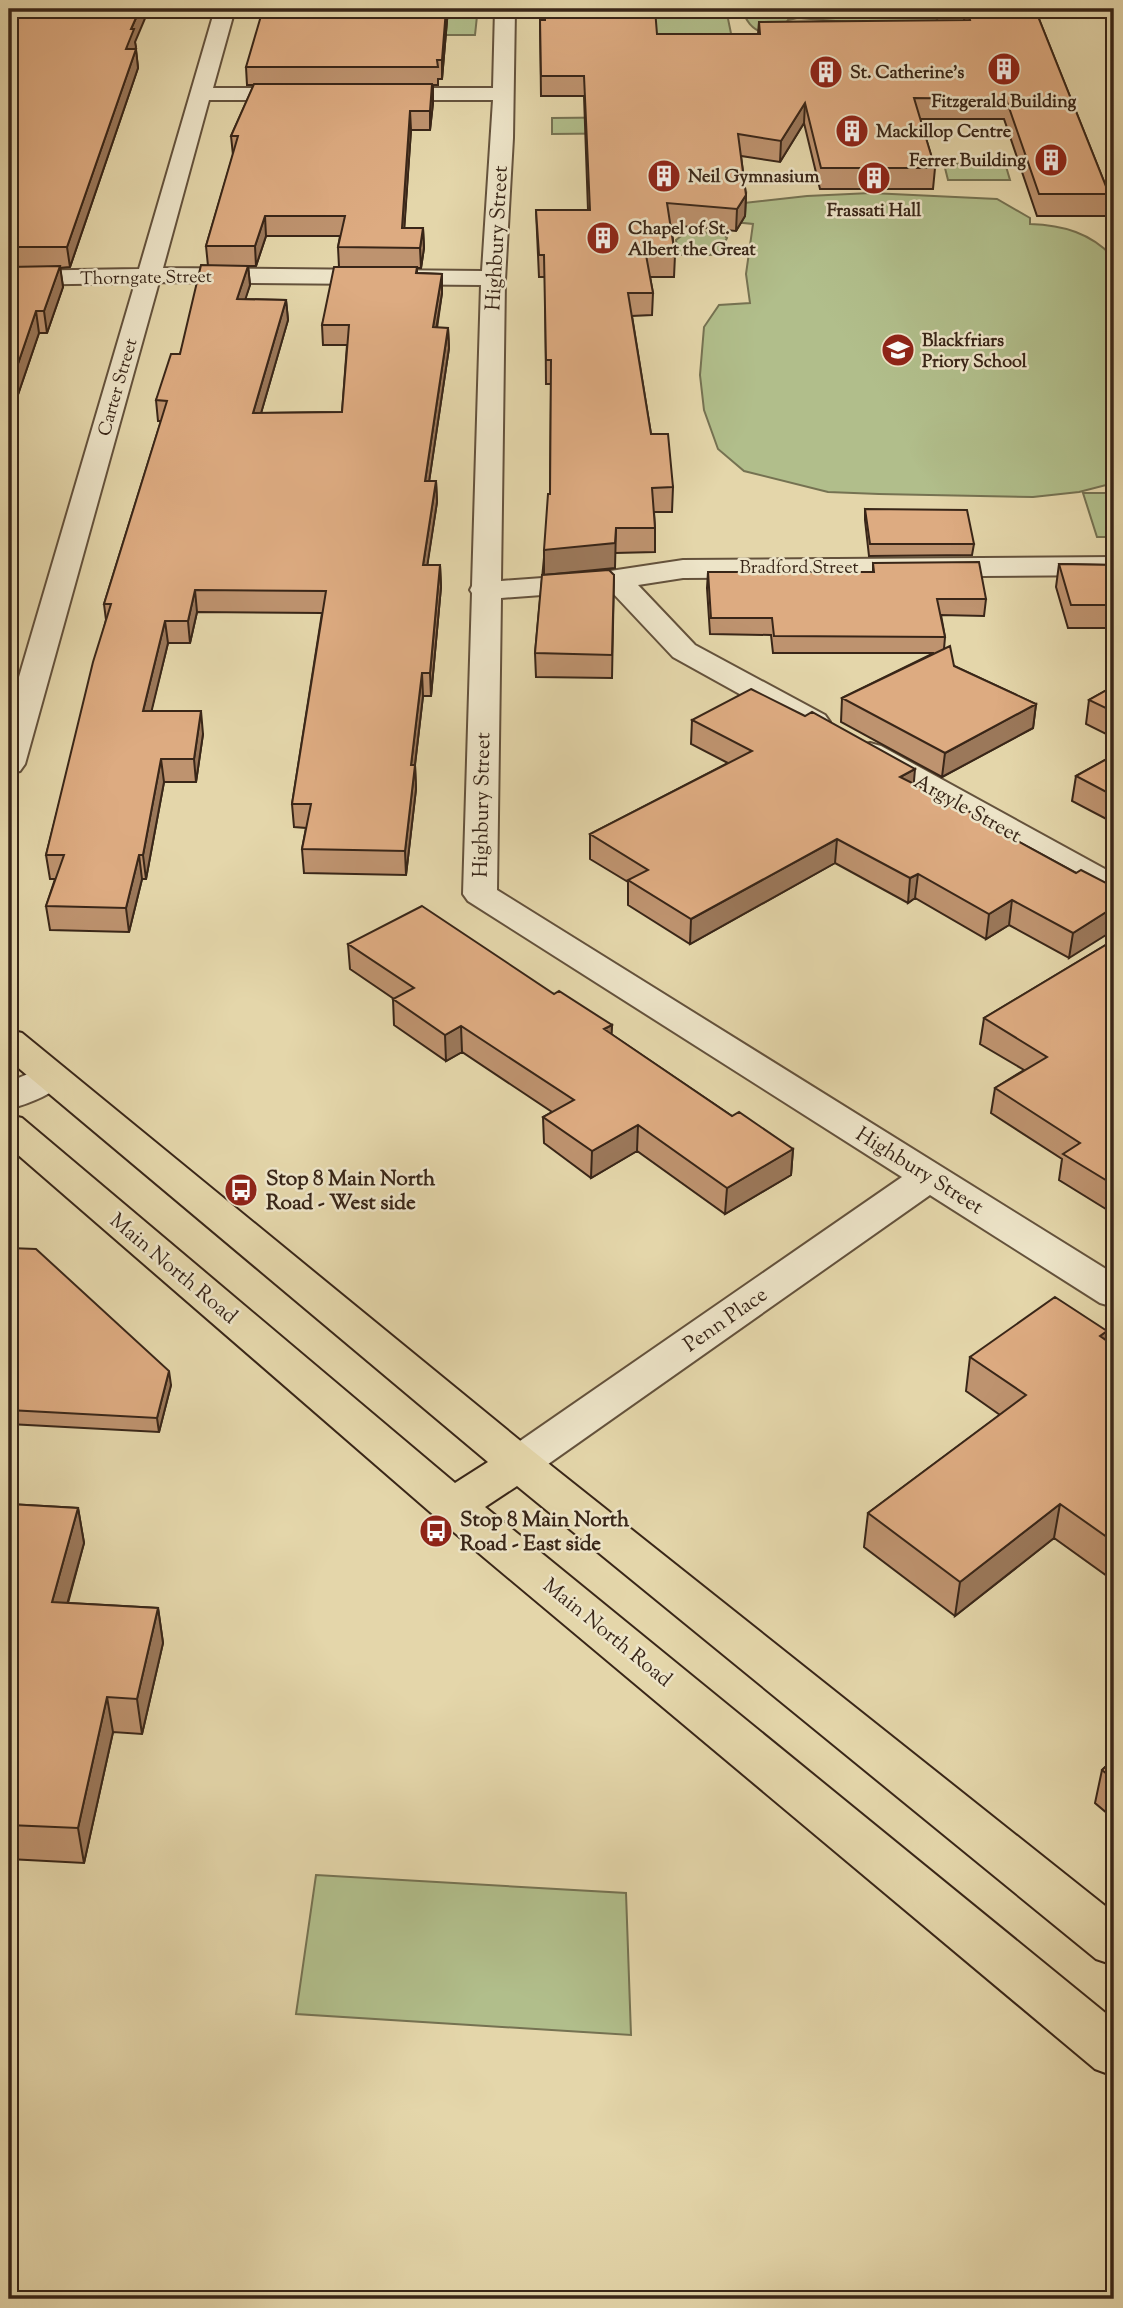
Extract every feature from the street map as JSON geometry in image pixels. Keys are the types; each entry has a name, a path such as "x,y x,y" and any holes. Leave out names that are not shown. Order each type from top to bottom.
{"highway":[{"path":"9,1041 520,1463 1114,1943"},
{"name":"Main North Road","path":"9,1127 453,1506 1114,2052"},
{"path":"453,1506 520,1463"}],"street":[{"name":"Carter Street","path":"9,764 225,9"},
{"name":"Highbury Street","path":"505,9 493,278 484,590 480,894 1114,1293"},
{"path":"200,94 326,94"},
{"path":"354,94 503,94"},
{"name":"Thorngate Street","path":"9,278 149,275 493,278"},
{"name":"Bradford Street","path":"484,590 546,589 619,582 683,569 1114,566"},
{"name":"Argyle Street","path":"619,582 684,651 1114,888"},
{"path":"9,1097 51,1076"},
{"name":"Penn Place","path":"520,1463 930,1176"}],"green space":[{"path":"645,9 726,9 734,48 668,49 641,16"},
{"path":"743,9 940,9 937,20 924,28 798,18 788,20 782,27 769,33 750,24"},
{"path":"354,16 477,16 475,35 350,35"},
{"path":"651,117 652,133 552,134 552,118"},
{"path":"1005,163 1010,180 948,180 944,164"},
{"path":"871,193 997,199 1030,218 1030,224 1054,226 1076,232 1096,242 1114,258 1114,483 1079,492 1033,497 828,492 744,471 718,449 704,410 700,375 704,327 719,305 750,303 746,274 753,224 693,218 744,203"},
{"path":"685,233 723,234 727,238 724,251 729,254 678,254 676,240"},
{"path":"1083,493 1114,493 1114,537 1097,537"},
{"path":"316,1875 626,1893 631,2035 296,2014"}],"building":[{"path":"9,9 140,9 126,49 136,49 67,247 9,247"},
{"path":"263,9 446,9 442,60 437,60 438,67 246,67"},
{"path":"545,9 655,9 657,34 760,34 759,22 970,20 967,9 1035,9 1109,194 1039,194 1006,99 914,98 935,168 821,168 805,103 781,141 738,134 746,195 737,209 667,203 675,255 646,255 653,293 628,293 651,434 668,434 673,487 652,488 655,528 616,528 615,543 544,550 550,494 551,360 546,360 544,255 539,255 536,210 590,210 584,76 541,76 540,20 545,20"},
{"path":"254,84 432,84 430,111 410,111 402,228 423,228 420,248 338,247 345,216 265,216 255,246 206,246 238,136 231,136"},
{"path":"201,265 248,266 237,299 286,300 253,413 342,412 349,325 322,325 334,267 417,267 416,273 442,274 433,327 448,328 425,481 436,481 423,565 440,565 430,673 422,673 411,765 415,765 405,851 302,849 311,804 292,804 326,591 195,590 188,621 165,621 143,711 201,711 194,759 161,759 143,855 139,855 126,908 46,906 64,855 46,855 93,662 111,604 104,604 167,401 156,400 171,354 180,354"},
{"path":"60,266 44,311 36,311 9,390 9,267"},
{"path":"865,509 967,510 974,544 870,544"},
{"path":"979,562 986,599 937,599 945,637 774,636 772,618 711,618 708,572 874,572 873,563"},
{"path":"1059,564 1114,565 1114,605 1071,605"},
{"path":"609,570 614,575 612,655 535,653 542,575"},
{"path":"950,646 954,666 1036,704 945,753 842,698"},
{"path":"1114,686 1114,712 1089,700"},
{"path":"751,689 805,716 812,712 915,769 900,777 996,825 992,827 1076,873 1081,870 1114,887 1114,907 1073,933 1012,900 989,914 918,874 910,878 837,839 691,919 628,880 648,870 590,834 752,751 692,720"},
{"path":"1114,755 1114,796 1076,776"},
{"path":"422,906 554,994 559,991 612,1025 604,1029 732,1116 739,1112 793,1149 727,1188 638,1125 592,1151 543,1117 574,1100 461,1026 445,1035 393,999 414,988 348,944"},
{"path":"1114,940 1114,1185 1063,1154 1080,1143 995,1088 1047,1057 984,1018"},
{"path":"9,1248 36,1249 169,1371 157,1418 9,1410"},
{"path":"1055,1297 1107,1331 1100,1336 1114,1346 1114,1542 1060,1504 960,1582 868,1513 1026,1395 970,1357"},
{"path":"9,1504 78,1508 52,1602 158,1608 137,1699 107,1697 78,1828 9,1825"},
{"path":"1114,1759 1114,1780 1102,1770"}],"place":[{"name":"Fitzgerald Building","path":"1004,69"},
{"name":"St. Catherine's","path":"826,72"},
{"name":"Mackillop Centre","path":"852,131"},
{"name":"Ferrer Building","path":"1051,160"},
{"name":"Neil Gymnasium","path":"664,176"},
{"name":"Frassati Hall","path":"874,178"},
{"name":"Chapel of St. Albert the Great","path":"603,238"},
{"name":"Blackfriars Priory School","path":"898,350"},
{"name":"Stop 8 Main North Road - West side","path":"241,1190"},
{"name":"Stop 8 Main North Road - East side","path":"436,1531"}]}
